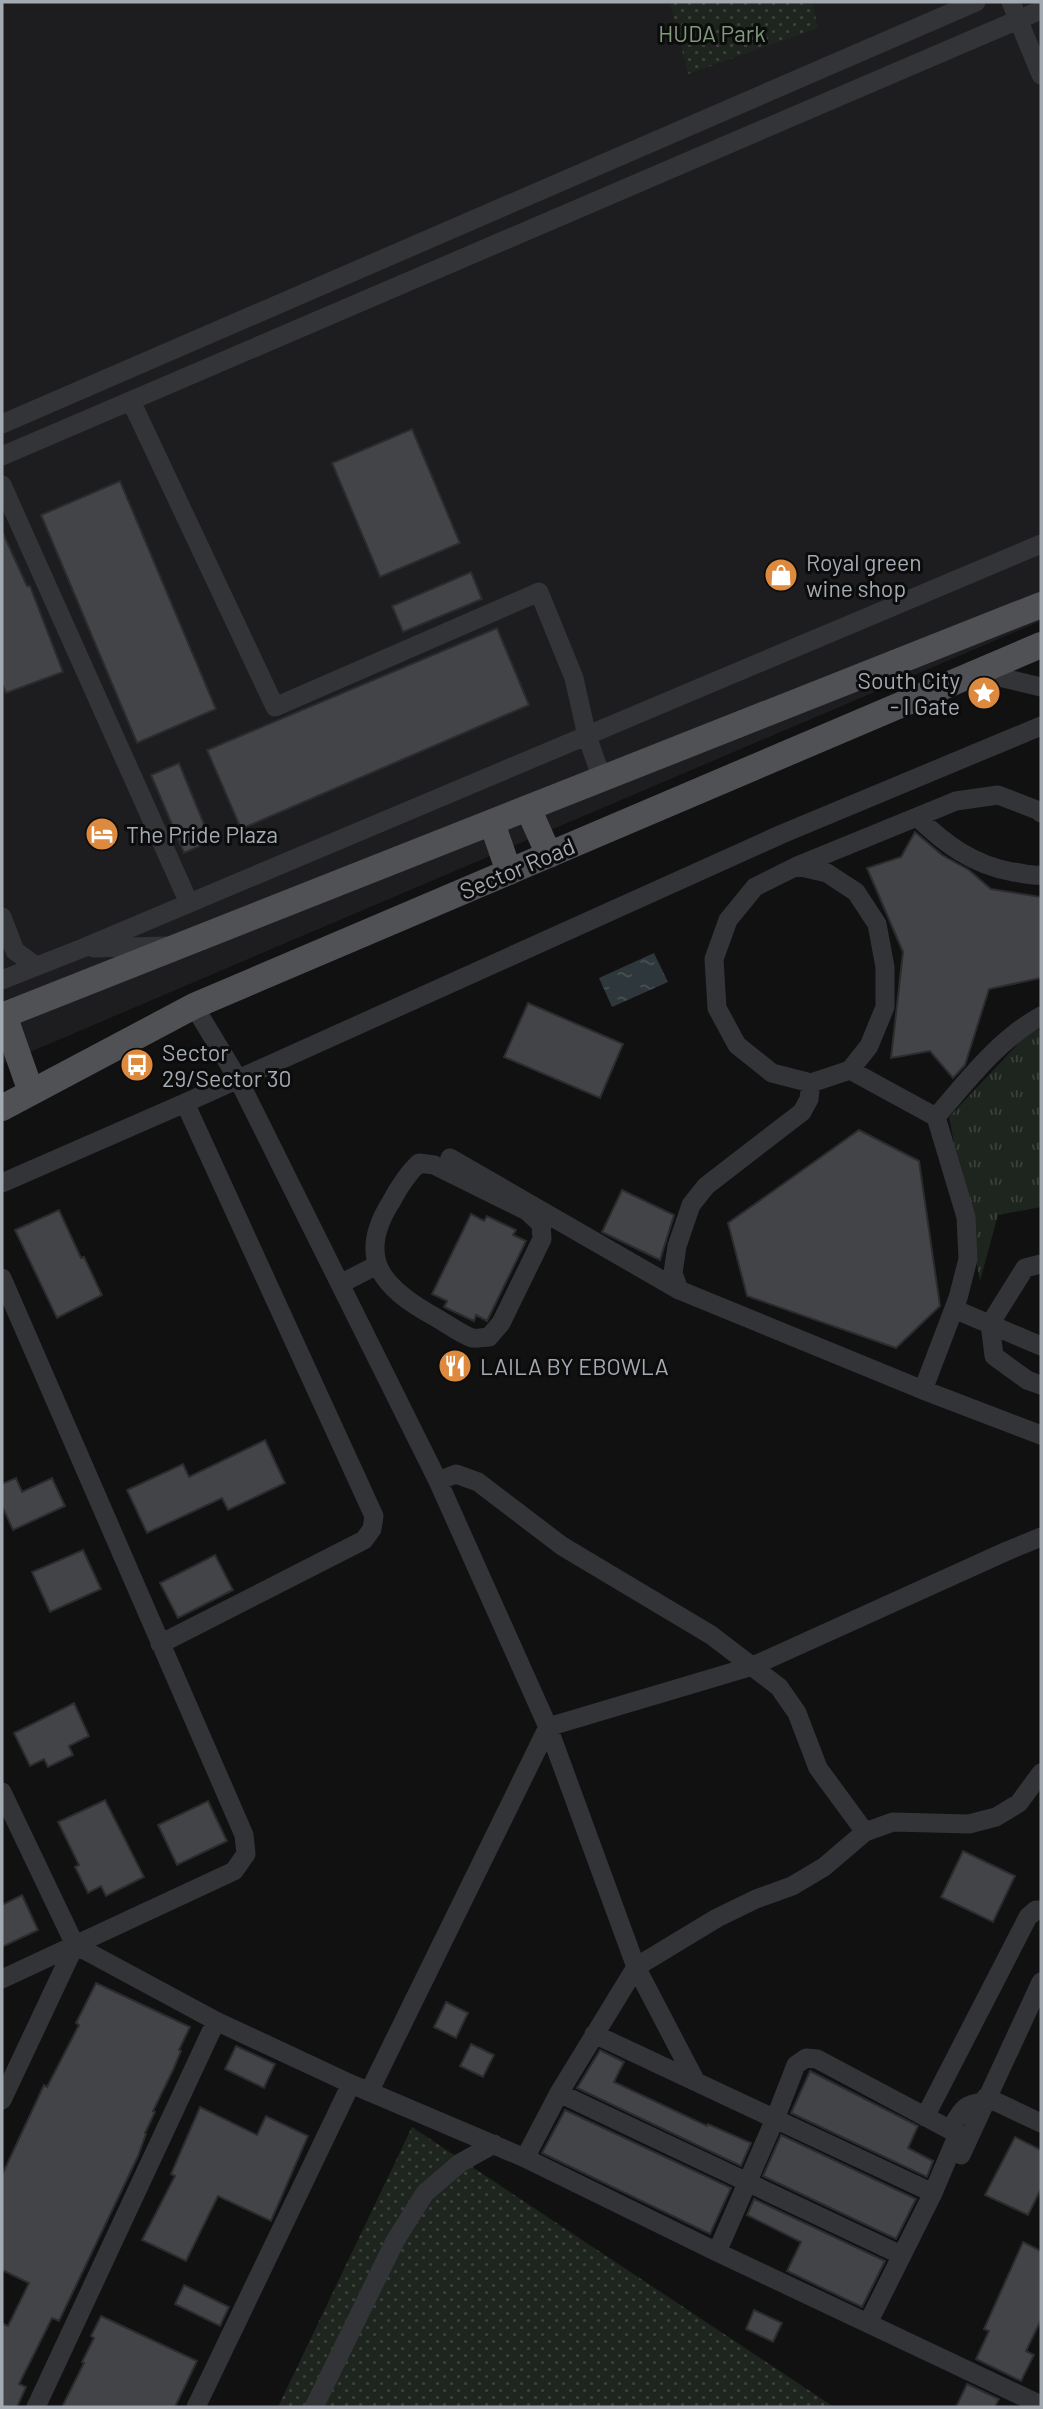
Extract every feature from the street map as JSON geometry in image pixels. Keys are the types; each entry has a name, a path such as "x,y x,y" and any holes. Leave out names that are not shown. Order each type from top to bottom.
{"main road":[{"path":"32,1092 3,1015 1041,605"},
{"name":"Sector Road","path":"2,1108 194,1006 1041,645"},
{"path":"528,808 549,855"},
{"path":"492,822 509,872"}],"street":[{"path":"2,424 976,2"},
{"path":"2,456 1014,11 1041,10"},
{"path":"1014,11 1041,75"},
{"path":"214,332 224,360"},
{"path":"131,401 275,707 539,592 574,678 587,736 602,779"},
{"path":"2,485 189,904"},
{"path":"2,980 189,904 1041,544"},
{"path":"978,672 1041,687"},
{"path":"2,1183 782,834 1041,726"},
{"path":"797,866 827,873 856,892 877,924 886,967 885,1007 869,1046 850,1070 811,1083 772,1073 737,1045 717,1008 715,959 728,920 755,887 797,866 956,801 999,795 1041,814"},
{"path":"917,817 941,840 968,858 1006,870 1041,875"},
{"path":"2,917 9,951 36,966"},
{"path":"83,948 181,945"},
{"path":"194,1006 238,1079 438,1481 548,1727 636,1967 696,2082"},
{"path":"936,1117 989,1055 1019,1028 1041,1016"},
{"path":"850,1070 936,1117 967,1217 968,1259 954,1309 923,1390"},
{"path":"679,1290 673,1273 677,1246 691,1205 706,1186 802,1112 809,1099 811,1083"},
{"path":"160,1644 364,1541 372,1530 374,1516 185,1103"},
{"path":"450,1157 679,1290 923,1390 1041,1435"},
{"path":"419,1163 434,1165 527,1211 541,1224 542,1239 500,1323 489,1337 473,1338 408,1301 389,1285 377,1265 374,1240 381,1218 409,1172 419,1163"},
{"path":"1041,1264 1025,1268 990,1324 994,1356 1027,1380 1041,1385"},
{"path":"340,1284 377,1265"},
{"path":"2,1278 244,1835 246,1854 234,1871 2,1979"},
{"path":"954,1309 1041,1346"},
{"path":"438,1481 456,1474 478,1482 562,1546 711,1635 754,1666 779,1687 797,1713 818,1768 865,1832"},
{"path":"369,2092 548,1727 754,1666 1041,1537"},
{"path":"525,2158 559,2093 636,1967 717,1919 756,1899 792,1886 814,1873 865,1832 893,1822 968,1824 996,1818 1019,1803 1041,1773"},
{"path":"2,1792 75,1945 216,2021 369,2092 525,2158 1041,2405"},
{"path":"925,2117 1028,1917 1036,1910 1041,1910"},
{"path":"2,2101 75,1945"},
{"path":"955,2169 1041,1982"},
{"path":"36,2407 216,2021"},
{"path":"594,2034 933,2193"},
{"path":"717,2252 796,2065 806,2058 817,2059 958,2134 933,2193 868,2323"},
{"path":"196,2407 351,2084"},
{"path":"559,2093 901,2255"},
{"path":"950,2130 963,2108 985,2099 1041,2123"},
{"path":"314,2407 395,2241 425,2193 460,2163 494,2144"}],"shaded area":[{"path":"2,2 1041,2 1041,621 2,1064"}],"green space":[{"name":"HUDA Park","path":"670,2 812,2 818,28 688,74"},
{"path":"1041,1029 1041,1207 998,1215 980,1281 949,1117 1029,1032"},
{"path":"412,2127 834,2407 278,2407"}],"water":[{"path":"654,953 668,982 612,1007 599,978"}],"building":[{"path":"412,429 460,543 380,577 332,463"},
{"path":"120,481 216,709 137,743 41,515"},
{"path":"2,531 27,586 30,586 63,672 6,693 2,684"},
{"path":"471,572 482,599 403,632 392,606"},
{"path":"497,628 529,705 241,829 207,750"},
{"path":"179,763 211,841 184,853 151,775"},
{"path":"915,832 942,855 969,870 991,889 1041,897 1041,978 989,989 965,1065 953,1078 930,1051 891,1058 903,952 867,868 901,857"},
{"path":"528,1003 623,1044 600,1098 504,1057"},
{"path":"859,1130 919,1161 940,1306 896,1348 747,1296 728,1223"},
{"path":"622,1190 674,1215 660,1260 602,1232"},
{"path":"59,1210 102,1295 57,1318 15,1230"},
{"path":"471,1214 484,1221 487,1216 516,1230 513,1235 526,1241 487,1321 476,1315 474,1321 444,1307 447,1301 432,1294"},
{"path":"265,1440 285,1483 228,1510 222,1498 147,1533 127,1490 183,1464 189,1477"},
{"path":"16,1478 22,1492 52,1478 65,1506 13,1530 2,1506 2,1484"},
{"path":"83,1550 101,1589 50,1612 32,1572"},
{"path":"215,1555 233,1590 178,1618 160,1583"},
{"path":"74,1703 89,1736 69,1746 73,1755 48,1767 44,1759 30,1766 14,1733"},
{"path":"105,1800 144,1877 106,1896 101,1886 88,1893 75,1867 79,1865 58,1822"},
{"path":"208,1801 227,1841 177,1865 158,1825"},
{"path":"963,1851 1015,1876 993,1922 941,1897"},
{"path":"22,1895 38,1930 2,1947 2,1905"},
{"path":"96,1983 190,2027 119,2196 59,2321 52,2318 19,2384 26,2387 17,2407 2,2407 2,2323 8,2326 29,2283 2,2270 2,2175 44,2085 47,2087 79,2025 76,2023"},
{"path":"446,2002 468,2013 456,2038 434,2027"},
{"path":"471,2044 494,2055 483,2077 460,2066"},
{"path":"236,2046 275,2064 264,2088 225,2069"},
{"path":"600,2050 624,2062 614,2082 707,2126 708,2124 751,2143 741,2166 577,2088"},
{"path":"810,2071 918,2126 908,2148 933,2161 927,2177 791,2113"},
{"path":"200,2107 257,2135 266,2116 308,2136 271,2221 218,2196 186,2261 142,2240 175,2176 171,2174"},
{"path":"565,2110 731,2188 710,2234 542,2153"},
{"path":"781,2135 916,2199 896,2239 763,2176"},
{"path":"1015,2137 1041,2150 1041,2189 1028,2215 985,2195"},
{"path":"754,2199 885,2261 862,2307 787,2271 801,2242 747,2215"},
{"path":"1023,2242 1041,2251 1041,2320 1026,2351 1034,2355 1021,2381 976,2359 989,2331 984,2329"},
{"path":"184,2285 229,2307 220,2326 175,2304"},
{"path":"754,2310 782,2323 773,2342 746,2329"},
{"path":"101,2316 197,2361 175,2407 62,2407 84,2363 82,2362 94,2338 91,2336"},
{"path":"967,2384 999,2399 995,2407 956,2407"}],"place":[{"name":"Royal green wine shop","path":"781,575"},
{"name":"South City - I Gate","path":"984,693"},
{"name":"The Pride Plaza","path":"102,834"},
{"name":"Sector 29/Sector 30","path":"137,1065"},
{"name":"LAILA BY EBOWLA","path":"455,1366"}]}
